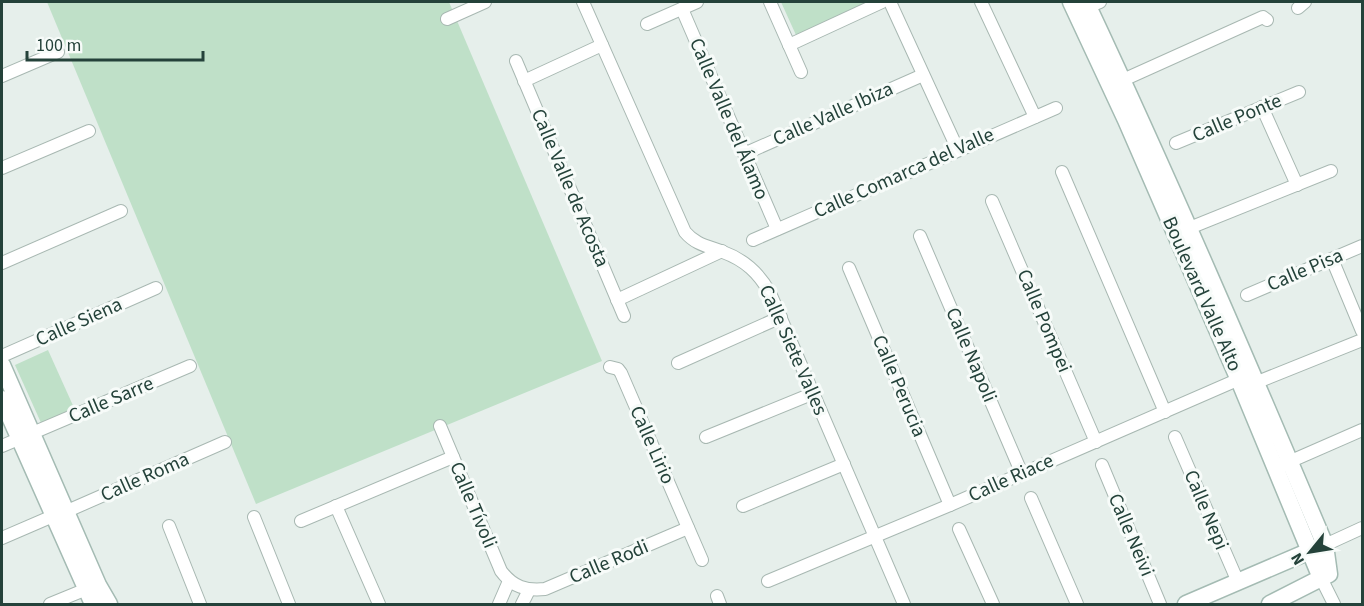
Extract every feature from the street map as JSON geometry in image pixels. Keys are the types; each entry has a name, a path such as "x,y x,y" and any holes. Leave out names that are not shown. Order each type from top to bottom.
{"street":[{"path":"447,19 485,2"},
{"name":"Calle Siete Valles","path":"583,2 682,226 692,239 736,257 758,274 764,282 781,316 904,604"},
{"path":"647,24 697,2"},
{"path":"770,2 801,72"},
{"path":"789,45 882,2"},
{"path":"890,2 958,150"},
{"path":"981,2 1035,117"},
{"name":"Boulevard Valle Alto","path":"1071,2 1183,231"},
{"name":"Boulevard Valle Alto","path":"1091,3 1183,231 1317,548 1334,604"},
{"name":"Calle Valle del Álamo","path":"682,9 777,229"},
{"path":"1123,80 1263,17 1267,20"},
{"path":"524,81 602,45"},
{"path":"2,76 58,52"},
{"name":"Calle Valle de Acosta","path":"516,61 624,316"},
{"name":"Calle Valle Ibiza","path":"744,154 923,75"},
{"name":"Calle Ponte","path":"1176,143 1299,92"},
{"path":"1262,107 1297,184"},
{"name":"Calle Comarca del Valle","path":"753,240 1056,108"},
{"path":"2,168 89,131"},
{"path":"1183,231 1331,171"},
{"path":"1062,172 1165,412"},
{"name":"Calle Pompei","path":"992,201 1096,441"},
{"path":"2,262 122,211"},
{"name":"Calle Napoli","path":"920,236 1022,474"},
{"name":"Calle Pisa","path":"1247,295 1362,246"},
{"path":"617,300 722,251"},
{"path":"1332,259 1362,331"},
{"name":"Calle Perucia","path":"849,268 950,505"},
{"name":"Calle Siena","path":"2,356 156,288"},
{"path":"678,363 781,316"},
{"name":"Calle Riace","path":"768,581 1165,412 1362,340"},
{"path":"2,365 25,436 91,587 93,604"},
{"name":"Calle Sarre","path":"2,446 190,366"},
{"name":"Calle Lirio","path":"610,367 618,369 621,373 702,560"},
{"path":"706,437 814,393"},
{"path":"2,399 25,436"},
{"name":"Calle Tívoli","path":"440,426 501,571 509,582"},
{"path":"1283,465 1362,430"},
{"name":"Calle Nepi","path":"1175,437 1238,582"},
{"name":"Calle Roma","path":"2,538 225,442"},
{"path":"301,521 453,457"},
{"path":"743,506 844,464"},
{"name":"Calle Neivi","path":"1102,465 1160,604"},
{"path":"1031,498 1077,604"},
{"path":"336,506 379,604"},
{"path":"254,517 289,604"},
{"path":"169,526 200,604"},
{"name":"Calle Rodi","path":"529,590 545,589 688,528"},
{"path":"1186,604 1362,528"},
{"path":"959,529 993,604"},
{"path":"1272,604 1326,580"},
{"path":"499,604 509,582 529,590 522,604"},
{"path":"50,604 91,587"},
{"path":"91,587 109,604"}],"green space":[{"path":"47,2 449,2 602,361 256,504"},
{"path":"781,2 871,2 796,35"},
{"path":"48,350 75,410 42,425 15,365"}]}
